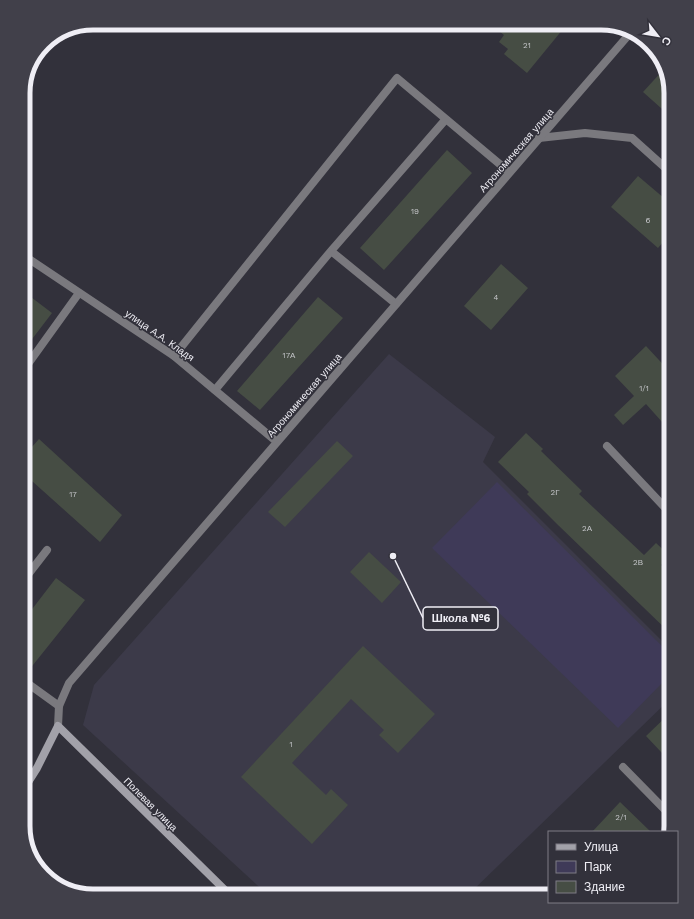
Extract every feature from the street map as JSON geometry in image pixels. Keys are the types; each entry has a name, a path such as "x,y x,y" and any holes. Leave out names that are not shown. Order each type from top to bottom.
{"street":[{"name":"Агрономическая улица","path":"30,779 58,726 59,706 69,683 628,36"},
{"path":"174,356 397,78 509,172"},
{"path":"215,390 331,251 446,119"},
{"path":"539,138 585,133 632,138 664,167"},
{"path":"331,251 396,304"},
{"name":"улица А.А. Кладя","path":"30,260 174,356 277,442"},
{"path":"30,361 79,293"},
{"path":"607,446 664,507"},
{"path":"30,572 47,550"},
{"path":"30,685 59,706"},
{"name":"Полевая улица","path":"58,726 224,889"},
{"path":"623,767 664,809"}],"shaded area":[{"path":"389,354 495,437 483,462 664,643 664,705 474,889 261,889 83,725 94,685"}],"green space":[{"path":"497,482 664,648 664,681 618,728 432,548"}],"building":[{"path":"498,30 562,30 527,73 504,54 508,49 499,42 504,35"},
{"path":"661,73 663,81 664,111 643,92"},
{"path":"447,150 472,173 384,270 360,248"},
{"path":"638,176 664,198 664,241 658,248 611,207"},
{"path":"501,264 528,288 491,330 464,306"},
{"path":"30,296 52,313 30,342"},
{"path":"318,297 343,318 260,410 237,391"},
{"path":"646,346 664,365 664,424 646,404 623,425 614,415 634,396 615,376"},
{"path":"526,433 543,449 541,451 582,491 579,494 644,555 656,543 664,550 664,562 661,565 664,568 664,627 558,525 527,494 529,492 498,462"},
{"path":"39,439 122,515 100,542 30,479 30,449"},
{"path":"337,441 353,456 285,527 268,512"},
{"path":"369,552 401,582 382,603 350,572"},
{"path":"56,578 85,600 30,669 30,612"},
{"path":"363,646 435,714 398,753 379,735 384,730 351,699 292,763 326,795 331,789 348,805 312,844 241,777"},
{"path":"664,719 664,751 662,753 646,736"},
{"path":"620,802 650,831 593,831"}],"place":[{"name":"Школа №6","path":"393,556"}]}
